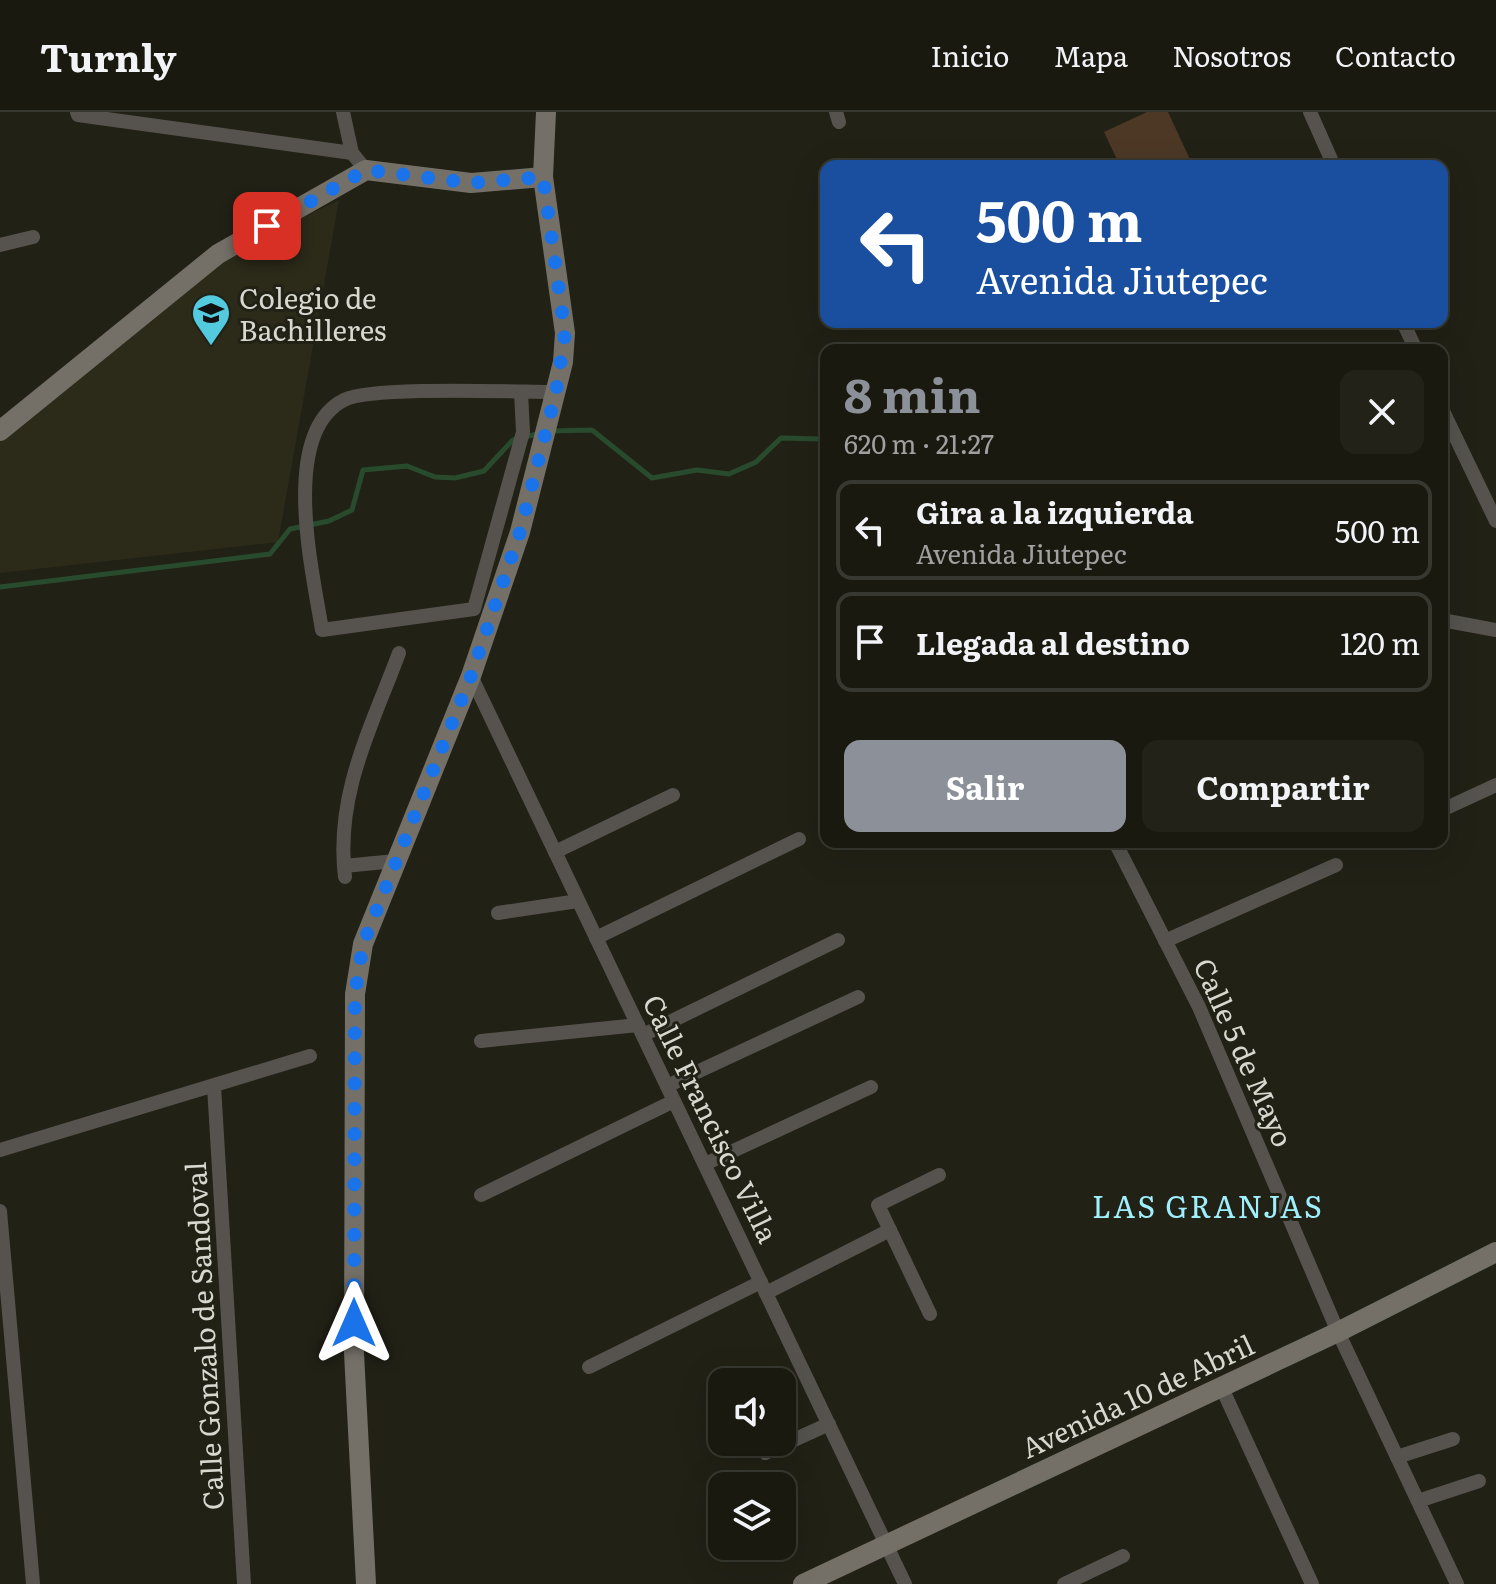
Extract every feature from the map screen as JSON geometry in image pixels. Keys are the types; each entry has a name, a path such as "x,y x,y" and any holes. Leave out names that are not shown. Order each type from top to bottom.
{"street":[{"path":"77,112 78,115 352,153"},
{"path":"343,112 352,153 366,170"},
{"path":"366,1584 354,1353 355,994 363,944 471,676 520,532 556,392 565,333 543,177 546,112"},
{"path":"1310,112 1331,160"},
{"path":"0,431 218,254 366,170 471,183 543,177"},
{"path":"0,245 33,237"},
{"path":"521,392 523,432 474,609 322,630 303,485 318,426 330,409 363,394 521,392 556,392"},
{"path":"1448,421 1496,521"},
{"path":"1448,621 1496,630"},
{"path":"395,861 344,871 341,830 347,793 399,653"},
{"name":"Calle Francisco Villa","path":"471,676 905,1584"},
{"path":"1448,807 1496,785"},
{"path":"555,852 673,795"},
{"path":"596,938 799,839"},
{"name":"Calle 5 de Mayo","path":"1118,848 1199,1007 1338,1332 1457,1584"},
{"path":"1165,941 1336,865"},
{"path":"498,913 578,901"},
{"path":"481,1041 640,1030 838,940"},
{"path":"667,1086 858,997"},
{"path":"0,1150 310,1056"},
{"name":"Calle Gonzalo de Sandoval","path":"214,1086 244,1584"},
{"path":"705,1164 871,1087"},
{"path":"481,1195 674,1101"},
{"path":"930,1314 878,1205 939,1175"},
{"path":"0,1211 33,1584"},
{"path":"589,1367 890,1230"},
{"name":"Avenida 10 de Abril","path":"803,1584 1338,1332 1495,1254"},
{"path":"1221,1386 1312,1584"},
{"path":"796,1439 829,1424"},
{"path":"1397,1457 1453,1439"},
{"path":"1418,1501 1479,1481"},
{"path":"1064,1584 1123,1556"}],"shaded area":[{"path":"1147,112 1168,112 1190,160 1117,160 1104,132"},
{"name":"Colegio de Bachilleres","path":"339,200 278,542 0,573 0,436 218,258"}],"waterway":[{"path":"551,431 592,430 652,478 697,470 729,474 756,462 781,438 820,439"},
{"path":"0,587 270,554 290,529 329,521 352,510 363,470 407,466 435,477 455,478 484,471 513,440 541,433"}],"place":[{"name":"Colegio de Bachilleres","path":"211,347"}],"district":[{"name":"LAS GRANJAS","path":"1208,1205"}],"route":[{"path":"267,226 366,170 471,183 543,177 565,333 563,362 520,532 471,676 363,944 355,994 354,1323"}]}
